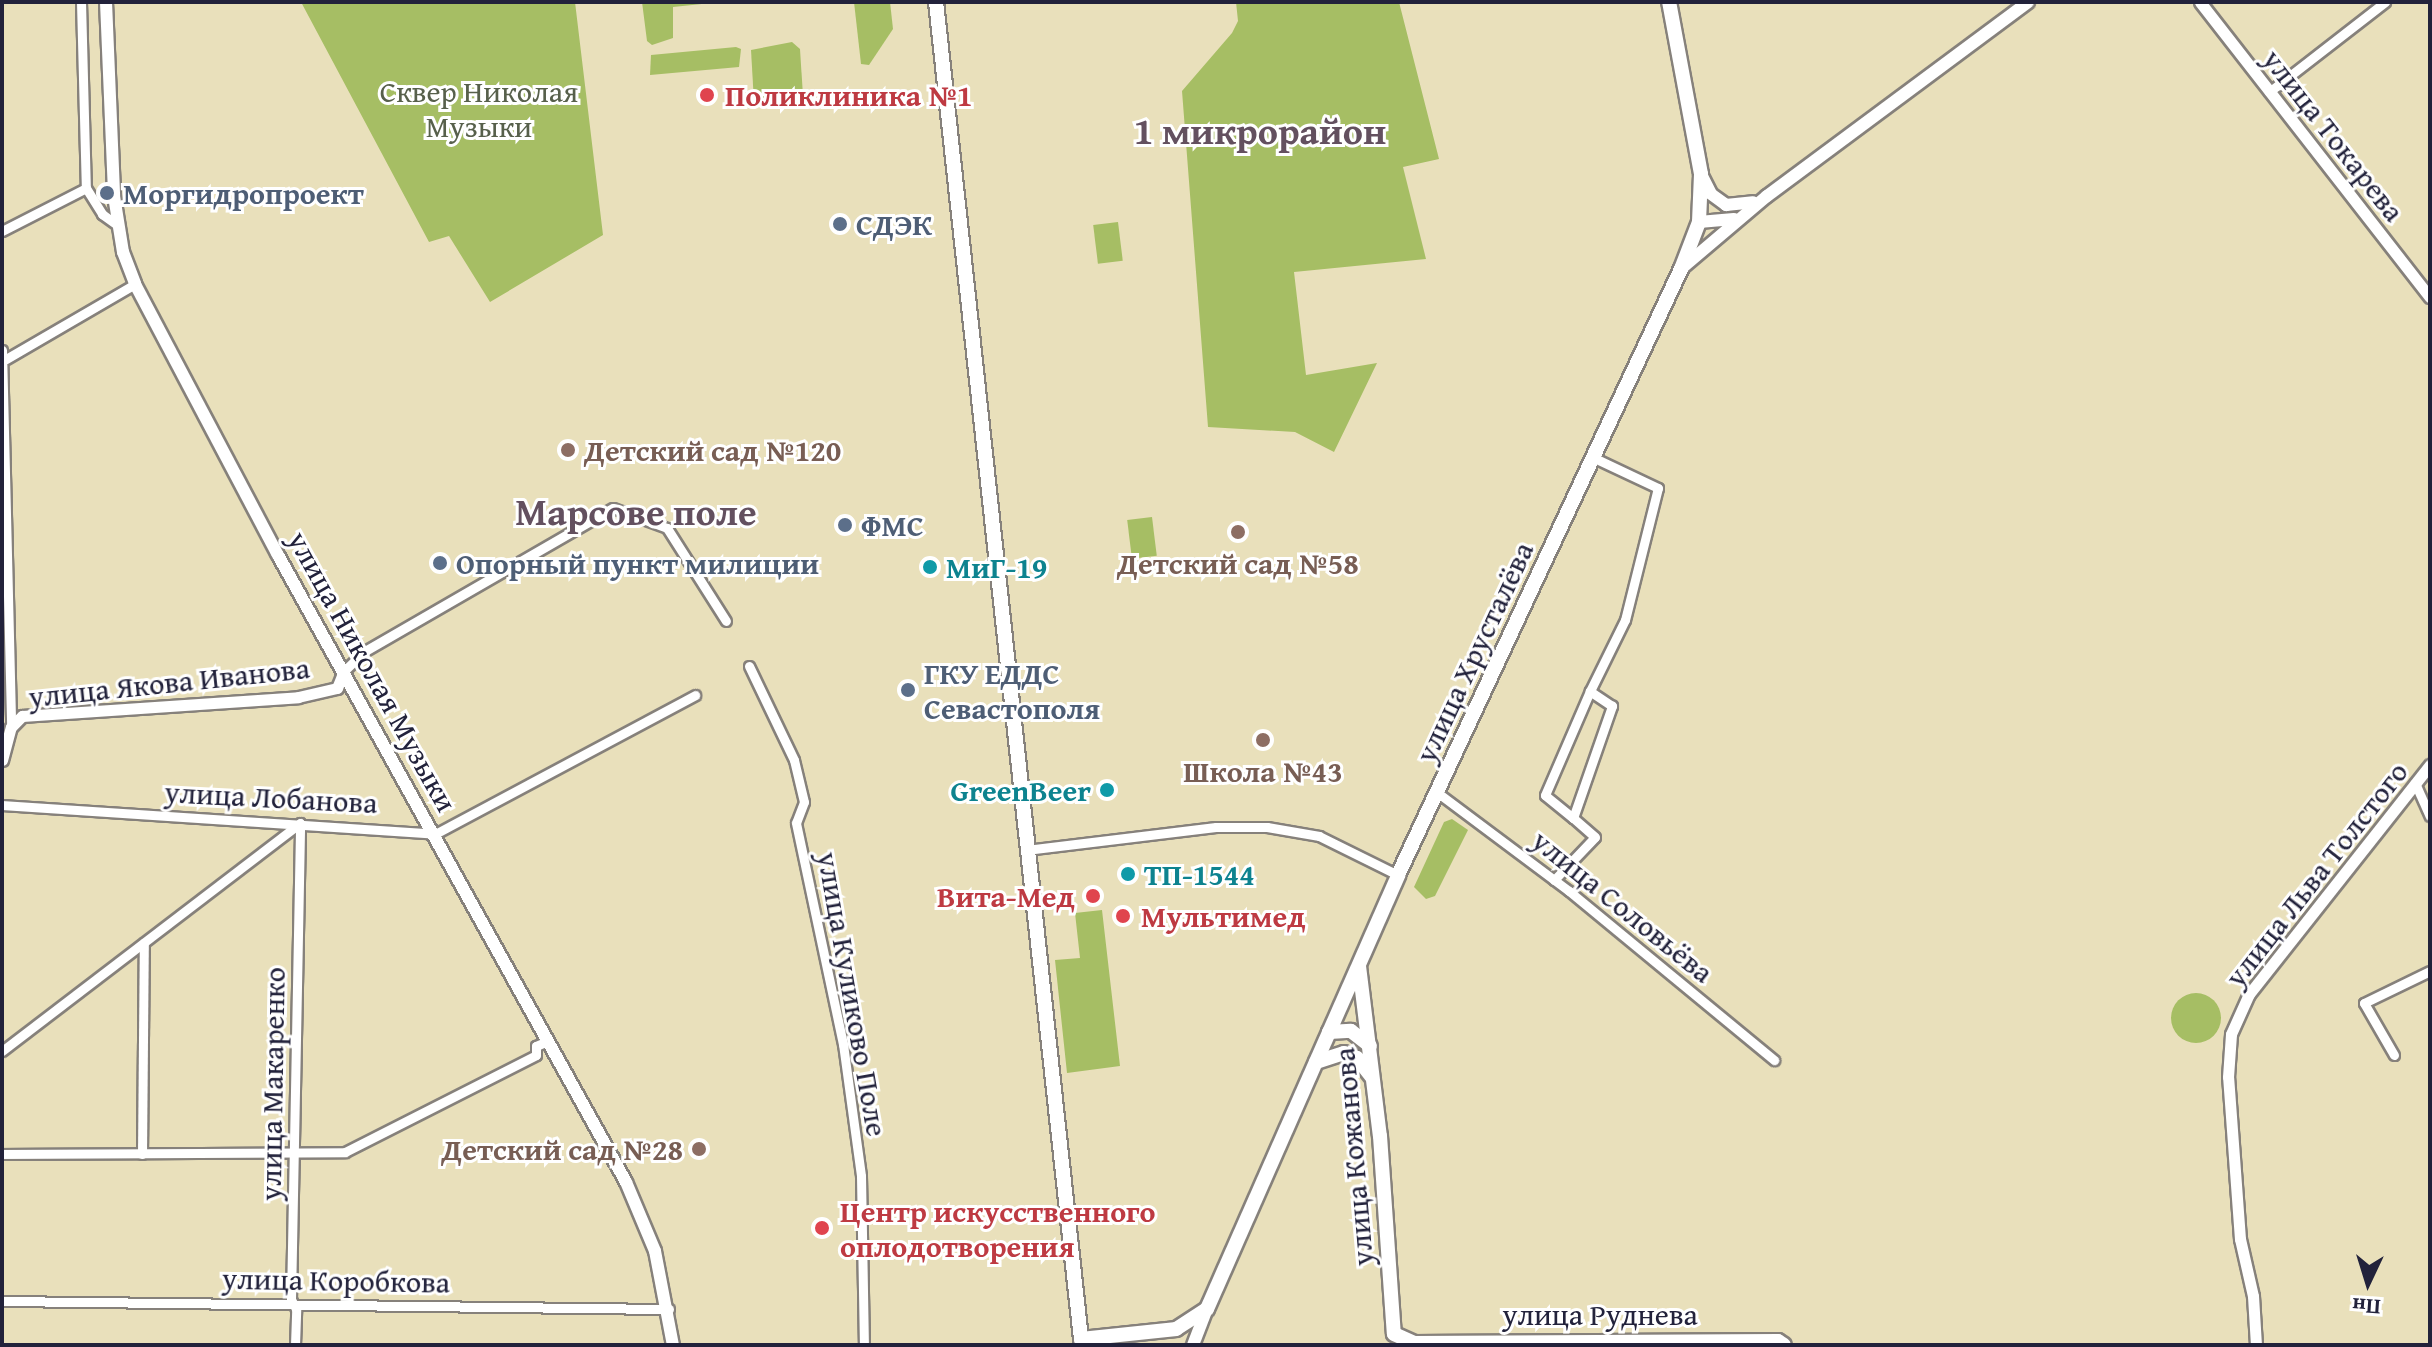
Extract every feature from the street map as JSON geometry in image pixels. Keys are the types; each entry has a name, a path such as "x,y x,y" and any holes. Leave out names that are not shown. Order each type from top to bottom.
{"main road":[{"name":"улица Николая Музыки","path":"106,2 117,225 135,284 641,1212 669,1309 673,1345"},
{"path":"936,2 996,520 1026,850 1081,1343 1176,1329 1207,1309"},
{"name":"улица Хрусталёва","path":"1193,1345 1398,875 1681,269 1699,222 1701,174 1669,2"},
{"path":"1681,269 1741,216 2028,2"},
{"path":"1701,174 1711,194 1726,205 1742,207 1767,196"},
{"path":"1699,222 1713,225 1741,216"},
{"name":"улица Кожанова","path":"1359,966 1371,1047 1395,1340"},
{"path":"1329,1032 1351,1031 1371,1047"},
{"path":"1316,1062 1344,1053 1368,1068 1374,1082"},
{"name":"улица Руднева","path":"1395,1340 1412,1344 1778,1341 1784,1345"}],"street":[{"path":"81,2 86,188 102,214 117,225"},
{"name":"улица Токарева","path":"2200,2 2430,297"},
{"path":"2269,92 2385,2"},
{"path":"2,231 86,188"},
{"path":"2,760 11,727 4,354 135,284"},
{"path":"1554,880 1595,837 1545,795 1625,620 1658,488 1592,457"},
{"name":"улица Якова Иванова","path":"11,727 22,716 298,697 337,688 344,671 365,651 613,508 667,528 726,621"},
{"name":"улица Куликово Поле","path":"749,666 794,760 804,802 796,823 843,1044 861,1176 864,1345"},
{"path":"1573,818 1612,706 1590,691"},
{"path":"435,834 695,695"},
{"name":"улица Льва Толстого","path":"2256,1345 2253,1296 2240,1239 2228,1077 2231,1034 2249,994 2430,765"},
{"path":"2415,783 2430,816"},
{"name":"улица Соловьёва","path":"1438,793 1554,880 1774,1060"},
{"name":"улица Лобанова","path":"2,805 435,834"},
{"path":"2,1051 300,823"},
{"name":"улица Макаренко","path":"295,1345 293,1303 300,823"},
{"path":"1026,850 1216,827 1267,827 1319,836 1398,875"},
{"path":"142,1154 144,943"},
{"path":"2394,1055 2364,1003 2430,971"},
{"path":"2,1154 345,1152 536,1055 536,1046 548,1041"},
{"name":"улица Коробкова","path":"2,1301 669,1309"}],"green space":[{"name":"Сквер Николая Музыки","path":"301,2 575,2 603,235 490,302 449,236 429,242"},
{"path":"642,2 721,2 673,7 673,38 652,45 647,41"},
{"path":"854,2 890,2 893,29 869,65 861,64"},
{"path":"1236,2 1399,2 1439,159 1403,167 1426,259 1294,272 1306,375 1377,363 1334,452 1295,432 1208,427 1182,91 1232,33 1238,21"},
{"path":"792,42 800,49 803,96 798,102 759,105 754,102 751,50"},
{"path":"741,49 739,67 650,75 651,55"},
{"path":"1118,222 1123,261 1098,264 1093,225"},
{"path":"1152,517 1157,556 1132,559 1127,520"},
{"path":"1452,819 1468,830 1435,896 1426,899 1414,887 1444,822"},
{"path":"1102,910 1120,1066 1067,1073 1055,960 1080,958 1075,913"},
{"path":"2186,994 2206,994 2220,1008 2220,1028 2206,1042 2186,1042 2172,1028 2172,1008"}],"place":[{"name":"Поликлиника №1","path":"707,95"},
{"name":"Моргидропроект","path":"107,193"},
{"name":"СДЭК","path":"840,224"},
{"name":"Детский сад №120","path":"568,450"},
{"name":"ФМС","path":"845,525"},
{"name":"Детский сад №58","path":"1238,532"},
{"name":"Опорный пункт милиции","path":"440,563"},
{"name":"МиГ-19","path":"930,567"},
{"name":"ГКУ ЕДДС Севастополя","path":"908,690"},
{"name":"Школа №43","path":"1263,740"},
{"name":"GreenBeer","path":"1107,790"},
{"name":"ТП-1544","path":"1128,874"},
{"name":"Вита-Мед","path":"1093,896"},
{"name":"Мультимед","path":"1123,916"},
{"name":"Детский сад №28","path":"699,1149"},
{"name":"Центр искусственного оплодотворения","path":"822,1228"}],"district":[{"name":"1 микрорайон","path":"1260,131"},
{"name":"Марсове поле","path":"636,512"}]}
